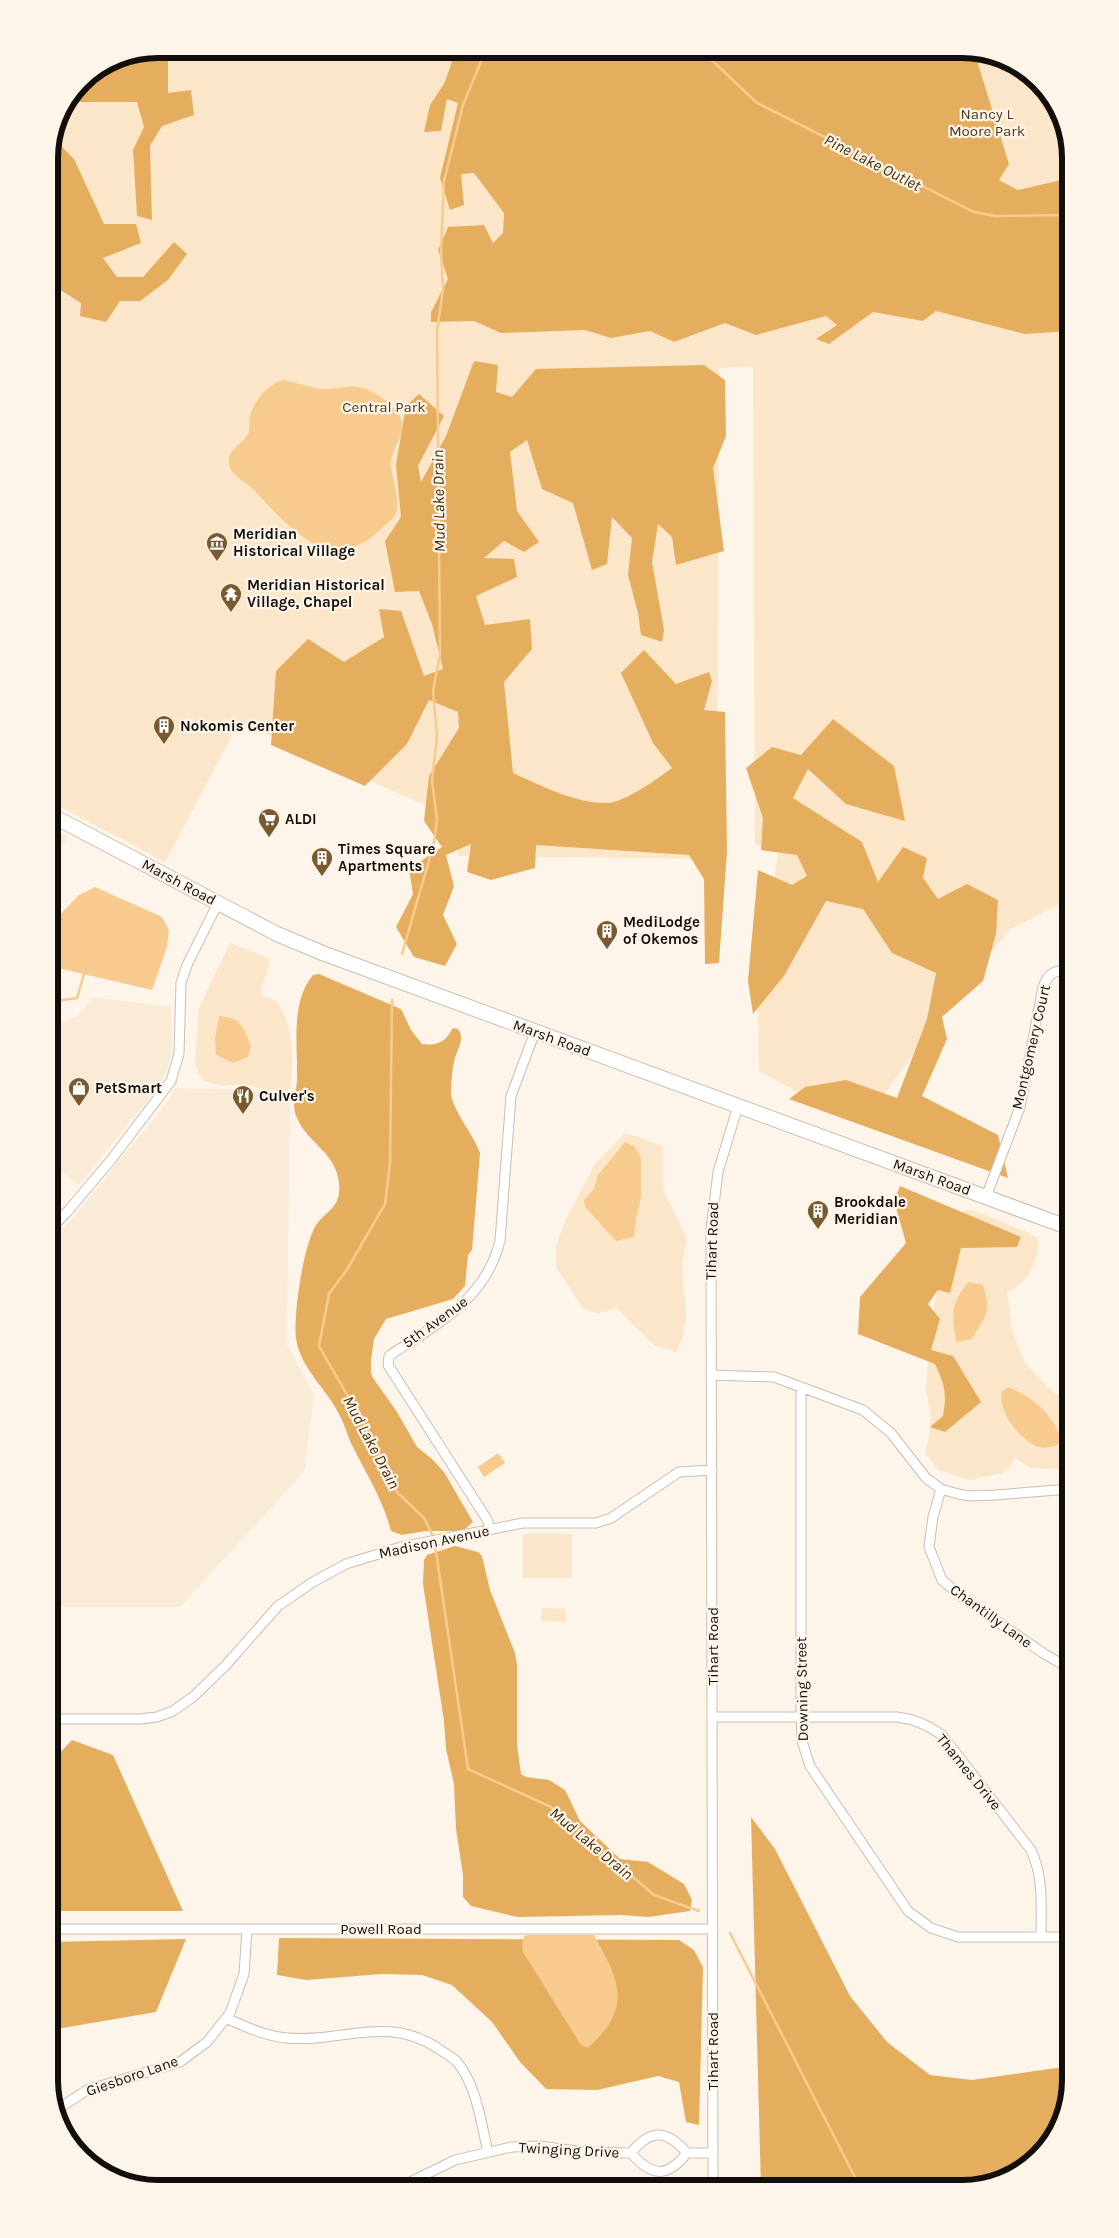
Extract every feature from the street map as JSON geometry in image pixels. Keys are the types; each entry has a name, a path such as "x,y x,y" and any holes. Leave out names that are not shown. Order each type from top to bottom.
{"main road":[{"name":"Marsh Road","path":"58,819 277,934 325,954 1062,1225"}],"street":[{"path":"58,1221 111,1160 171,1081 180,1054 181,983 187,965 218,903"},
{"name":"Montgomery Court","path":"986,1197 1020,1106 1044,983 1054,972 1062,972"},
{"name":"5th Avenue","path":"489,1530 488,1521 445,1456 387,1361 389,1356 470,1298 484,1281 494,1262 500,1241 511,1096 535,1032"},
{"name":"Tihart Road","path":"713,2180 713,1717 710,1272 713,1203 718,1172 738,1106"},
{"path":"711,1375 767,1375 863,1410 891,1433 914,1465 926,1478 942,1489 971,1496 1062,1490"},
{"name":"Downing Street","path":"802,1387 801,1717 802,1741 810,1766 908,1911 931,1928 958,1937 1062,1936"},
{"name":"Madison Avenue","path":"58,1719 140,1719 173,1711 194,1696 226,1665 264,1620 295,1593 346,1564 376,1553 523,1523 596,1523 611,1518 678,1472 712,1470"},
{"name":"Chantilly Lane","path":"942,1489 933,1517 929,1547 942,1580 963,1598 1062,1664"},
{"name":"Thames Drive","path":"713,1717 897,1716 921,1722 942,1735 1031,1850 1038,1867 1042,1887 1041,1937"},
{"name":"Powell Road","path":"58,1929 713,1929"},
{"name":"Giesboro Lane","path":"61,2107 87,2090 180,2062 207,2042 230,2013 244,1974 247,1929"},
{"path":"226,2018 253,2030 286,2038 323,2038 373,2030 394,2031 432,2044 457,2062 471,2087 488,2152"},
{"name":"Twinging Drive","path":"414,2180 455,2160 512,2147 540,2146 585,2152 631,2153 646,2168 656,2170 673,2168 688,2153 671,2138 659,2135 648,2137 631,2153"},
{"path":"688,2153 713,2153"}],"shaded area":[{"path":"283,380 324,389 362,388 374,393 387,402 401,418 402,430 391,462 397,511 385,526 368,540 357,546 333,550 318,546 308,540 288,524 254,490 235,475 230,468 230,455 248,434 254,405 267,389"},
{"path":"58,831 68,836 58,854"},
{"path":"95,887 162,917 169,930 167,947 152,990 58,968 58,917 79,895"},
{"path":"92,997 171,1007 172,1049 168,1067 161,1083 79,1185 58,1170 58,1024 78,1016"},
{"path":"219,1016 233,1019 241,1025 251,1046 248,1057 233,1063 216,1055 215,1039"},
{"path":"175,1088 290,1091 287,1345 314,1395 304,1472 180,1607 58,1607 58,1232 72,1219 167,1102"},
{"path":"625,1142 634,1146 641,1158 641,1197 634,1237 616,1241 585,1207 584,1200 594,1189 598,1175"},
{"path":"969,1282 983,1285 987,1302 986,1314 972,1339 956,1342 953,1317 955,1303"},
{"path":"1008,1387 1035,1402 1055,1425 1062,1443 1043,1448 1022,1437 1006,1415 1001,1398 1002,1391"},
{"path":"498,1453 505,1463 484,1477 478,1467"},
{"path":"594,1935 603,1952 615,1981 618,1994 617,2007 612,2020 588,2048 581,2045 523,1952 524,1936"}],"green space":[{"name":"Central Park","path":"151,58 968,58 981,59 1006,68 1017,74 1037,92 1054,119 1060,138 1062,158 1062,902 1010,929 951,1002 879,1101 823,1106 759,1071 758,1001 779,845 755,845 753,367 719,368 717,859 458,856 456,819 239,722 165,862 58,806 58,151 59,138 65,119 74,102 97,78 119,65 138,59"},
{"path":"168,58 168,93 191,90 194,115 162,126 150,146 152,220 137,216 133,150 144,127 137,102 74,102 102,74 119,65 138,59"},
{"name":"Nancy L Moore Park","path":"453,58 976,59 1009,164 999,180 1018,190 1062,180 1062,332 1025,334 936,311 923,321 873,312 829,344 816,339 837,325 826,316 756,335 725,323 674,342 650,331 611,338 585,330 501,333 474,321 431,322 431,312 448,279 438,250 448,227 484,225 493,243 503,233 504,213 474,173 461,174 464,205 450,210 440,178 458,103 447,99 441,131 424,132 430,105 445,82"},
{"path":"59,144 74,159 104,224 136,224 141,243 103,258 117,277 143,277 174,242 187,254 168,280 140,301 120,301 106,322 80,316 81,303 59,289"},
{"path":"474,361 498,365 496,392 512,397 536,369 704,365 725,380 726,436 713,468 724,551 676,565 672,537 658,524 652,562 664,630 662,642 641,635 638,613 628,575 632,538 612,517 607,564 592,570 573,503 542,489 527,440 510,452 517,511 539,542 524,552 504,541 484,558 514,559 517,577 476,596 485,625 530,619 532,649 504,682 513,773 584,801 608,803 623,799 642,789 672,768 653,743 621,673 644,650 676,684 709,672 712,681 704,710 725,712 727,851 719,963 705,964 704,879 689,855 536,845 535,868 491,880 467,872 471,844 446,855 454,886 443,915 457,944 445,966 414,957 396,927 413,894 409,869 442,847 424,821 429,776 459,728 458,712 429,700 407,744 365,786 271,745 276,671 308,639 344,662 384,637 379,609 401,611 424,676 443,669 432,624 419,591 395,592 385,541 401,517 396,465 406,406 419,394 444,416 418,466 421,482 446,436"},
{"path":"833,719 894,766 905,821 846,804 808,769 793,798 862,842 878,882 903,847 927,858 923,878 938,899 967,884 998,900 996,934 983,981 942,1017 947,1039 922,1096 998,1135 1008,1178 789,1099 805,1087 846,1080 897,1098 927,1019 936,973 892,953 863,909 826,901 784,976 753,1014 748,981 758,870 792,885 807,876 797,855 761,850 763,818 746,768 772,747 801,755"},
{"path":"230,943 270,959 261,991 262,995 279,1005 285,1017 290,1037 292,1058 291,1089 267,1091 243,1084 222,1086 204,1081 198,1073 195,1061 199,1008"},
{"path":"319,974 401,1009 411,1030 422,1044 437,1044 447,1037 453,1028 458,1029 460,1033 461,1041 455,1058 451,1082 452,1100 480,1153 472,1250 468,1255 465,1286 453,1299 386,1319 374,1339 371,1361 373,1378 397,1412 417,1447 444,1472 473,1522 465,1529 459,1531 425,1531 402,1535 391,1531 379,1499 352,1445 341,1418 308,1369 296,1339 296,1315 307,1250 315,1227 332,1209 338,1199 339,1192 337,1172 333,1163 302,1127 294,1109 297,1081 296,1039 298,1012 306,986 313,975"},
{"path":"624,1134 639,1137 663,1147 663,1188 687,1240 682,1261 686,1314 683,1337 676,1352 655,1346 616,1308 598,1313 583,1309 556,1267 556,1245 566,1219 595,1164"},
{"path":"900,1186 1021,1237 1017,1247 961,1248 950,1293 938,1290 928,1304 940,1319 931,1350 953,1356 981,1402 945,1432 930,1427 943,1416 945,1401 943,1384 935,1364 858,1334 860,1297 906,1243 894,1201"},
{"path":"967,1210 975,1211 1038,1238 1035,1262 1027,1277 1014,1288 1007,1291 1012,1331 1025,1363 1048,1388 1062,1398 1062,1468 1030,1468 1014,1457 1010,1467 1001,1473 969,1480 939,1470 925,1454 931,1417 926,1389 929,1347 934,1335 934,1305 957,1215"},
{"path":"523,1534 572,1534 572,1578 523,1578"},
{"path":"455,1546 478,1552 482,1556 490,1590 515,1653 517,1665 517,1744 521,1774 526,1777 549,1780 565,1790 580,1821 620,1859 648,1862 684,1884 692,1900 690,1911 648,1917 621,1915 518,1917 471,1906 463,1897 463,1875 456,1829 454,1784 446,1749 444,1721 423,1584 424,1560 427,1555"},
{"path":"541,1608 566,1609 566,1622 541,1621"},
{"path":"72,1740 113,1755 183,1911 58,1911 58,1755"},
{"path":"751,1817 775,1849 850,1996 887,2042 930,2075 972,2080 1062,2067 1060,2100 1045,2136 1027,2156 1000,2173 974,2180 761,2180"},
{"path":"279,1938 679,1940 694,1950 703,1967 699,2125 686,2122 679,2082 658,2076 597,2090 546,2089 520,2062 492,2022 452,1985 422,1975 382,1974 306,1980 277,1975"},
{"path":"186,1939 156,2012 58,2029 58,1942"}],"waterway":[{"name":"Mud Lake Drain","path":"402,954 434,843 437,819 432,781 437,736 433,691 440,654 437,330 443,290 441,250 444,181 463,105 482,58"},
{"name":"Pine Lake Outlet","path":"710,58 757,103 974,212 995,216 1062,215"},
{"path":"58,1001 77,998 84,974"},
{"name":"Mud Lake Drain","path":"392,1000 390,1163 385,1204 348,1268 329,1294 319,1346 368,1431 397,1492 424,1518 434,1538 468,1769 551,1807 654,1895 699,1911"},
{"name":"Mud Lake Drain","path":"730,1933 856,2180"}],"place":[{"name":"Meridian Historical Village","path":"217,562"},
{"name":"Meridian Historical Village, Chapel","path":"231,613"},
{"name":"Nokomis Center","path":"164,745"},
{"name":"ALDI","path":"269,838"},
{"name":"Times Square Apartments","path":"322,877"},
{"name":"MediLodge of Okemos","path":"607,950"},
{"name":"PetSmart","path":"79,1107"},
{"name":"Culver's","path":"243,1115"},
{"name":"Brookdale Meridian","path":"818,1230"}]}
